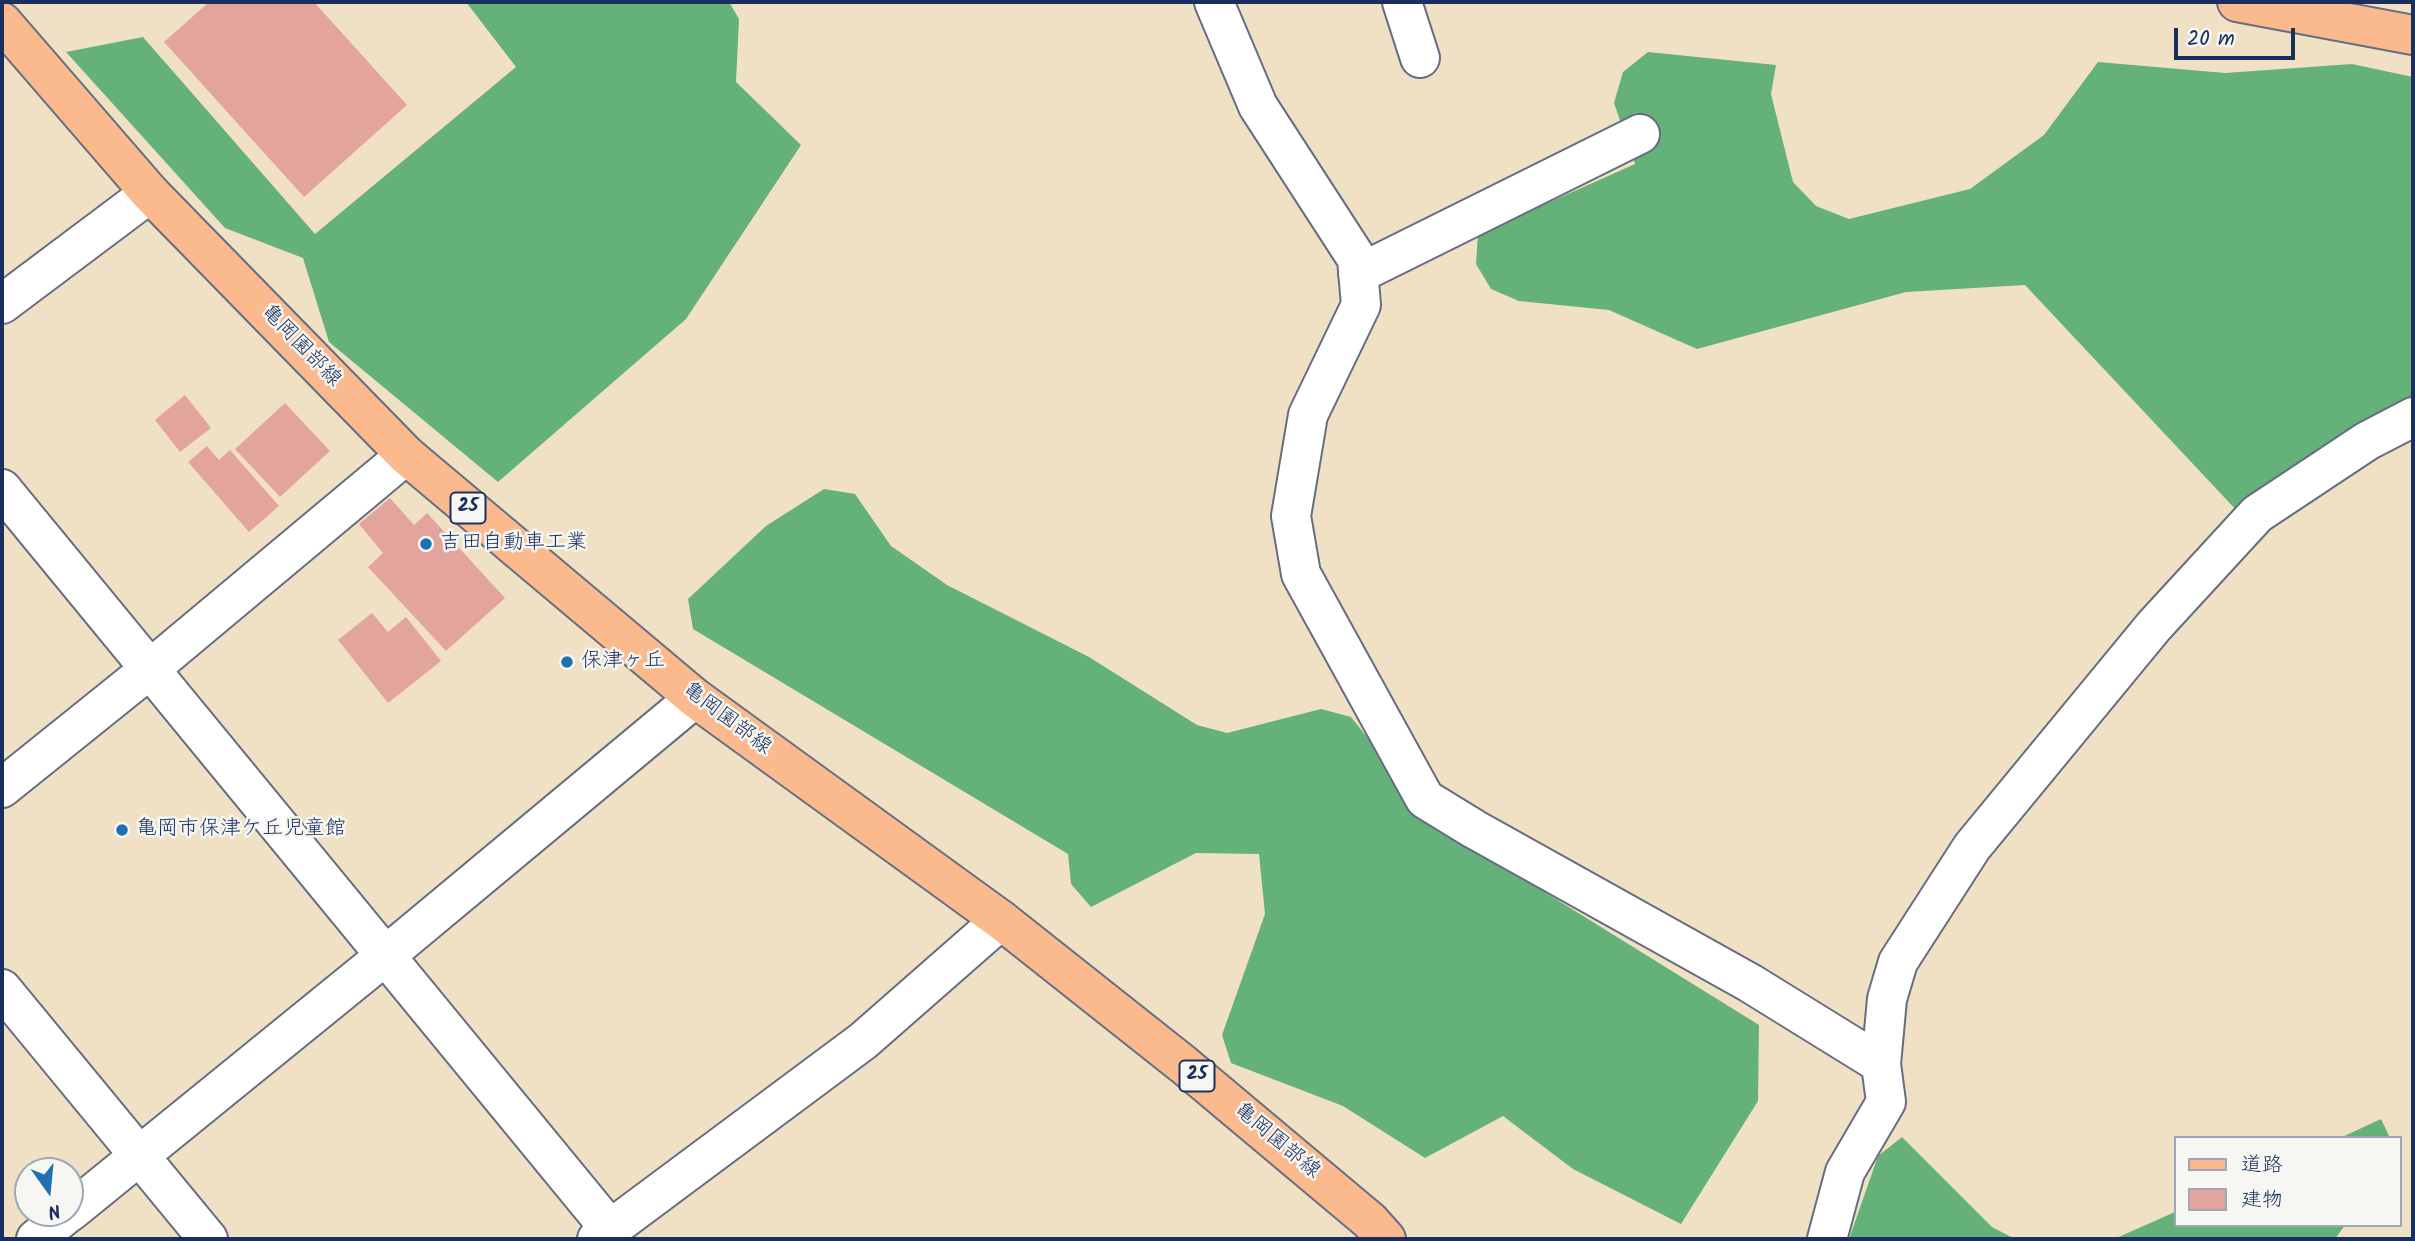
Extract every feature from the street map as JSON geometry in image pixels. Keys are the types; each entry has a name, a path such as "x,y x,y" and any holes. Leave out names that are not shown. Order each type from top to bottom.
{"main road":[{"path":"2237,2 2413,34"},
{"name":"亀岡園部線","path":"2,22 150,193 406,455 695,698 1001,920 1184,1065 1370,1221 1386,1239"}],"street":[{"path":"1213,2 1258,106 1357,259 1361,306 1308,415 1291,516 1301,574 1425,799 1750,983 1881,1064"},
{"path":"1402,2 1420,58"},
{"path":"1358,274 1640,134"},
{"path":"2,304 150,193"},
{"path":"1827,1239 1845,1172 1886,1102 1881,1064 1887,999 1898,962 1972,847 2154,626 2257,514 2367,441 2413,418"},
{"path":"2,788 150,669 406,455"},
{"path":"2,489 386,956 603,1234 863,1041 1001,920"},
{"path":"84,1200 386,956 695,698"},
{"path":"2,989 208,1239"},
{"path":"36,1239 51,1227"}],"green space":[{"path":"466,2 729,2 739,19 736,82 801,145 686,319 498,482 329,342 303,258 225,228 66,52 143,37 315,234 516,67"},
{"path":"1648,52 1776,65 1771,94 1793,182 1816,206 1849,219 1970,189 2044,135 2098,62 2225,73 2352,64 2413,77 2413,409 2239,513 2025,285 1906,292 1697,349 1609,310 1519,301 1491,289 1476,264 1478,234 1635,164 1614,103 1623,72"},
{"path":"824,489 855,494 891,546 947,585 1089,657 1197,725 1227,733 1321,709 1351,717 1438,826 1759,1025 1758,1101 1681,1224 1573,1169 1503,1116 1425,1158 1343,1106 1231,1063 1222,1035 1265,914 1259,854 1196,853 1091,907 1071,884 1068,854 693,629 688,599 766,526"},
{"path":"2381,1119 2389,1136 2344,1136"},
{"path":"1902,1137 1992,1227 2015,1239 1849,1239 1878,1156"},
{"path":"2174,1212 2174,1227 2344,1227 2335,1239 2114,1239"}],"building":[{"path":"209,2 314,2 407,105 304,197 164,42"},
{"path":"185,395 211,428 180,452 155,420"},
{"path":"285,403 330,451 280,497 235,449"},
{"path":"207,446 219,460 230,450 279,506 249,532 188,462"},
{"path":"390,498 414,525 427,513 505,598 446,651 368,567 383,553 359,524"},
{"path":"372,613 388,632 406,617 441,661 388,703 338,640"}],"place":[{"name":"吉田自動車工業","path":"426,544"},
{"name":"保津ヶ丘","path":"567,662"},
{"name":"亀岡市保津ケ丘児童館","path":"122,830"}]}
